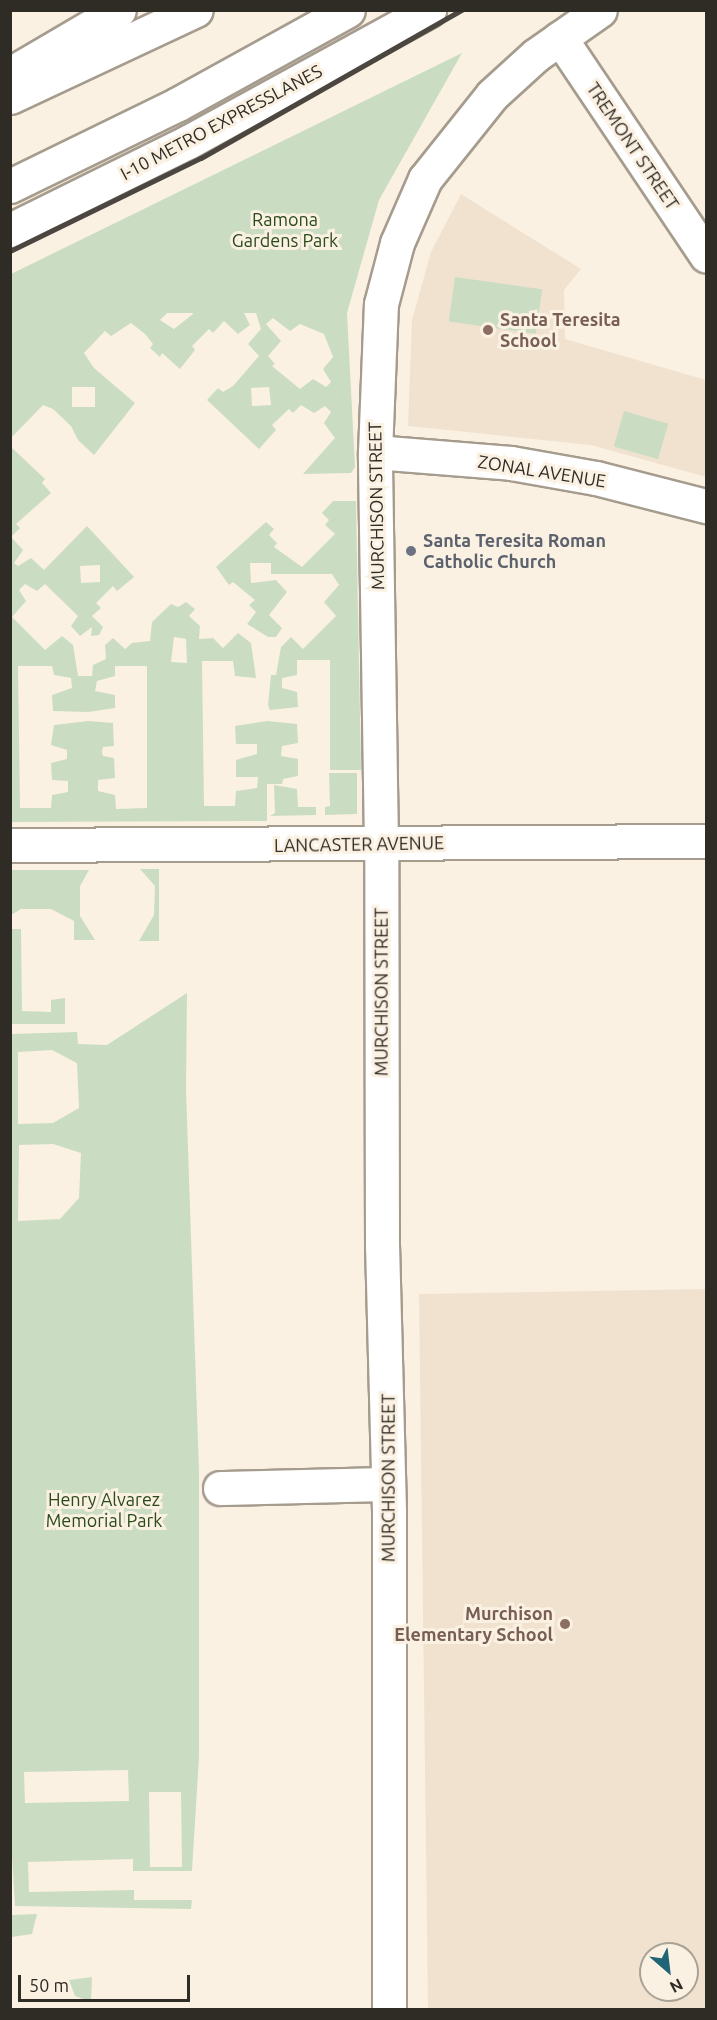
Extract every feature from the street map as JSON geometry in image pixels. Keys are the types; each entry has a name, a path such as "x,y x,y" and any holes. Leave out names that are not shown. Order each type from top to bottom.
{"main road":[{"path":"10,74 118,10"},
{"path":"10,97 196,10"},
{"name":"I-10 METRO EXPRESSLANES","path":"10,186 178,104 348,10"},
{"name":"I-10 METRO EXPRESSLANES","path":"10,230 188,142 429,10"},
{"name":"MURCHISON STREET","path":"389,2010 388,1484 381,1235 381,845 375,452 381,304 397,243 425,179 492,95 560,38 600,10"},
{"name":"TREMONT STREET","path":"560,38 706,255"},
{"name":"ZONAL AVENUE","path":"375,452 511,463 596,478 706,506"},
{"name":"LANCASTER AVENUE","path":"10,845 381,845 706,841"},
{"path":"220,1488 388,1484"}],"shaded area":[{"name":"Santa Teresita School","path":"461,194 581,269 564,290 565,339 706,380 706,477 591,445 408,426 412,320 431,252"},
{"name":"Murchison Elementary School","path":"706,1289 706,2009 428,2009 419,1294"}],"green space":[{"name":"Ramona Gardens Park","path":"462,53 379,200 347,313 355,467 351,473 303,474 335,438 324,423 331,412 325,406 314,413 301,405 293,413 289,409 272,425 276,430 259,449 207,400 218,388 223,392 233,386 259,356 248,344 261,329 256,313 244,313 250,325 238,334 224,321 213,333 209,329 192,346 195,350 180,369 162,353 160,357 150,348 153,344 131,323 111,336 105,331 84,353 94,368 135,403 94,455 78,440 71,426 53,409 43,405 11,438 11,274","holes":["167,313 193,313 174,329 160,320","273,318 290,331 300,324 324,334 333,357 323,369 331,382 326,387 313,379 300,389 272,366 275,364 268,356 281,341 266,324","72,387 95,387 95,407 72,407","269,387 271,405 252,406 251,388"]},
{"path":"455,277 542,289 536,334 449,322"},
{"path":"624,411 668,424 658,459 614,447"},
{"path":"10,446 45,479 42,483 51,493 16,524 20,528 11,537 23,550 14,563 18,566 31,558 44,570 87,526 134,577 117,591 113,586 96,603 101,608 92,616 103,627 99,635 91,636 92,627 80,636 71,626 78,616 45,584 37,591 25,584 19,590 26,601 12,617 45,650 62,636 73,645 78,676 92,676 93,665 106,659 105,645 113,638 125,649 132,643 150,641 152,622 171,604 178,607 186,602 195,609 189,616 200,626 199,639 213,638 223,648 238,633 251,643 256,678 235,676 233,661 202,661 204,806 235,806 236,791 257,788 258,777 236,777 236,760 257,754 257,744 236,744 235,726 267,721 297,724 298,743 282,746 281,756 298,759 298,776 283,779 282,784 267,784 267,821 11,822","holes":["100,565 100,582 81,583 80,566","174,637 186,639 187,663 171,662","18,666 52,666 54,675 71,678 72,688 52,695 53,711 88,712 115,708 115,695 95,691 97,681 115,676 115,666 147,666 147,808 116,809 115,795 98,791 98,780 115,778 114,758 103,756 102,752 103,747 114,746 113,723 88,721 54,725 51,745 67,750 67,759 51,763 52,780 68,781 68,792 52,795 51,808 20,808"]},
{"path":"333,501 356,501 361,770 330,770 330,660 297,660 297,675 282,678 282,688 297,692 298,707 270,710 268,705 271,675 276,675 281,647 291,637 303,649 336,616 324,602 339,585 332,574 271,574 271,563 250,563 251,583 276,580 287,592 269,615 282,628 276,637 268,637 247,624 256,612 249,605 255,600 233,582 229,585 216,567 266,522 274,529 269,535 277,543 274,547 302,567 335,534 325,525 329,520 322,513"},
{"path":"329,773 357,773 357,814 325,815 325,807 330,806"},
{"path":"274,785 297,789 298,807 316,807 316,815 270,816 275,813"},
{"path":"140,869 159,869 159,941 139,941 154,915 155,886"},
{"path":"10,870 89,870 80,886 80,916 95,940 74,940 74,921 51,909 21,909 11,915"},
{"path":"11,929 21,929 22,1011 51,1012 51,1000 65,998 65,1024 11,1024"},
{"name":"Henry Alvarez Memorial Park","path":"187,993 186,1090 199,1471 199,1757 192,1871 133,1871 133,1859 28,1862 29,1892 134,1890 134,1900 192,1900 191,1909 15,1906 10,1821 11,1034 77,1032 78,1044 107,1045","holes":["52,1050 77,1063 79,1108 53,1123 18,1124 18,1052","53,1144 81,1153 79,1198 60,1219 18,1221 19,1145","128,1770 129,1801 25,1803 24,1772","149,1792 181,1792 182,1867 150,1867"]},
{"path":"37,1914 32,1934 12,1937 12,1915"},
{"path":"92,1977 91,2002 75,1996 69,1980"}],"railway":[{"path":"10,251 201,158 462,10"}],"place":[{"name":"Santa Teresita School","path":"488,330"},
{"name":"Santa Teresita Roman Catholic Church","path":"411,551"},
{"name":"Murchison Elementary School","path":"565,1624"}]}
